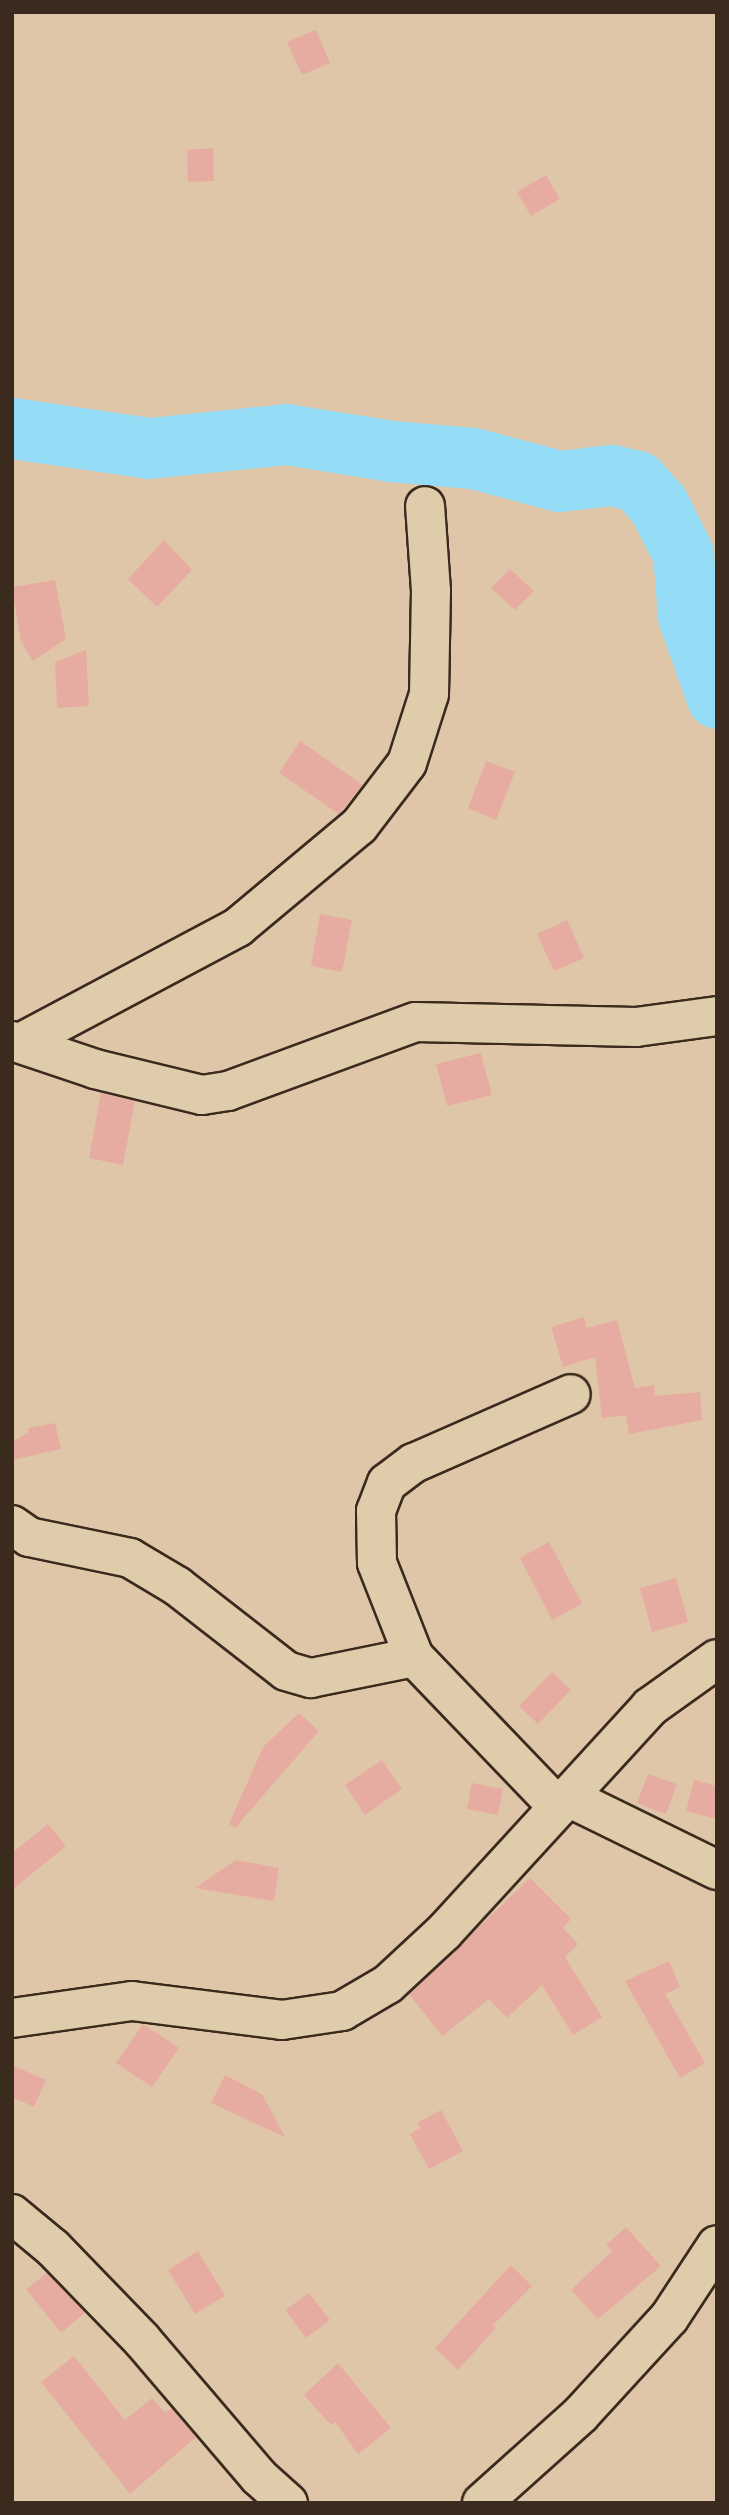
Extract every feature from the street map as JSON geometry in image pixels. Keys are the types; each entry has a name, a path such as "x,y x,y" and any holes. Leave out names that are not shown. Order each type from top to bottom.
{"street":[{"path":"17,1042 238,927 359,826 407,763 429,694 431,591 425,506"},
{"path":"17,1042 95,1069 202,1095 228,1091 416,1022 636,1027 717,1016"},
{"path":"571,1394 414,1463 387,1483 376,1511 377,1563 414,1657 563,1802 717,1870"},
{"path":"12,1525 29,1537 130,1558 177,1586 286,1671 311,1678 414,1657"},
{"path":"12,2018 132,2001 282,2020 342,2011 388,1984 444,1932 650,1707 717,1659"},
{"path":"12,2214 53,2248 142,2340 259,2477 288,2503"},
{"path":"482,2503 589,2406 669,2318 717,2245"}],"building":[{"path":"316,30 330,63 302,75 287,42"},
{"path":"213,148 214,181 188,182 187,150"},
{"path":"546,175 560,199 531,216 517,192"},
{"path":"164,540 192,570 157,607 128,579"},
{"path":"510,569 534,591 515,610 491,588"},
{"path":"55,580 66,639 33,661 21,642 12,587"},
{"path":"86,650 89,706 57,708 55,662"},
{"path":"300,741 363,785 339,814 279,773"},
{"path":"486,761 515,772 496,820 468,808"},
{"path":"320,914 352,920 342,972 311,966"},
{"path":"567,920 584,958 554,971 537,934"},
{"path":"481,1053 492,1095 447,1106 436,1064"},
{"path":"101,1093 135,1101 123,1165 89,1158"},
{"path":"584,1317 587,1328 617,1320 635,1388 654,1385 655,1396 700,1392 702,1420 629,1434 626,1415 602,1418 595,1357 563,1367 551,1327"},
{"path":"55,1423 61,1449 12,1460 12,1442 29,1432 28,1428"},
{"path":"549,1542 582,1604 552,1620 520,1558"},
{"path":"676,1578 688,1622 652,1632 640,1588"},
{"path":"552,1672 571,1690 538,1724 519,1706"},
{"path":"299,1713 319,1731 235,1828 229,1824 263,1747"},
{"path":"382,1760 402,1789 365,1815 345,1785"},
{"path":"648,1774 677,1784 666,1814 637,1803"},
{"path":"694,1780 717,1786 717,1819 686,1811"},
{"path":"472,1783 503,1789 498,1815 467,1809"},
{"path":"48,1824 66,1846 12,1890 12,1853"},
{"path":"236,1860 279,1868 274,1901 195,1888"},
{"path":"530,1878 571,1919 563,1928 578,1944 565,1957 602,2017 573,2035 542,1985 507,2018 489,1999 442,2036 409,1994"},
{"path":"669,1961 680,1987 665,1994 705,2063 680,2078 625,1981"},
{"path":"143,2024 179,2048 152,2087 116,2063"},
{"path":"12,2065 46,2080 34,2107 12,2097"},
{"path":"225,2075 262,2094 285,2137 211,2103"},
{"path":"441,2110 463,2151 429,2169 410,2134 420,2128 417,2123"},
{"path":"626,2227 661,2266 598,2319 571,2290 612,2251 606,2245"},
{"path":"198,2251 225,2296 195,2314 168,2270"},
{"path":"511,2265 532,2286 493,2325 496,2328 458,2370 435,2348"},
{"path":"47,2273 85,2313 61,2333 26,2289"},
{"path":"309,2293 330,2320 306,2338 285,2310"},
{"path":"74,2356 125,2420 152,2398 165,2413 171,2408 196,2437 130,2494 41,2382"},
{"path":"338,2363 391,2428 358,2454 335,2422 331,2425 304,2395"}],"waterway":[{"path":"12,428 149,448 286,434 391,451 473,458 559,481 611,475 637,481 658,504 683,554 688,616 717,698"}]}
